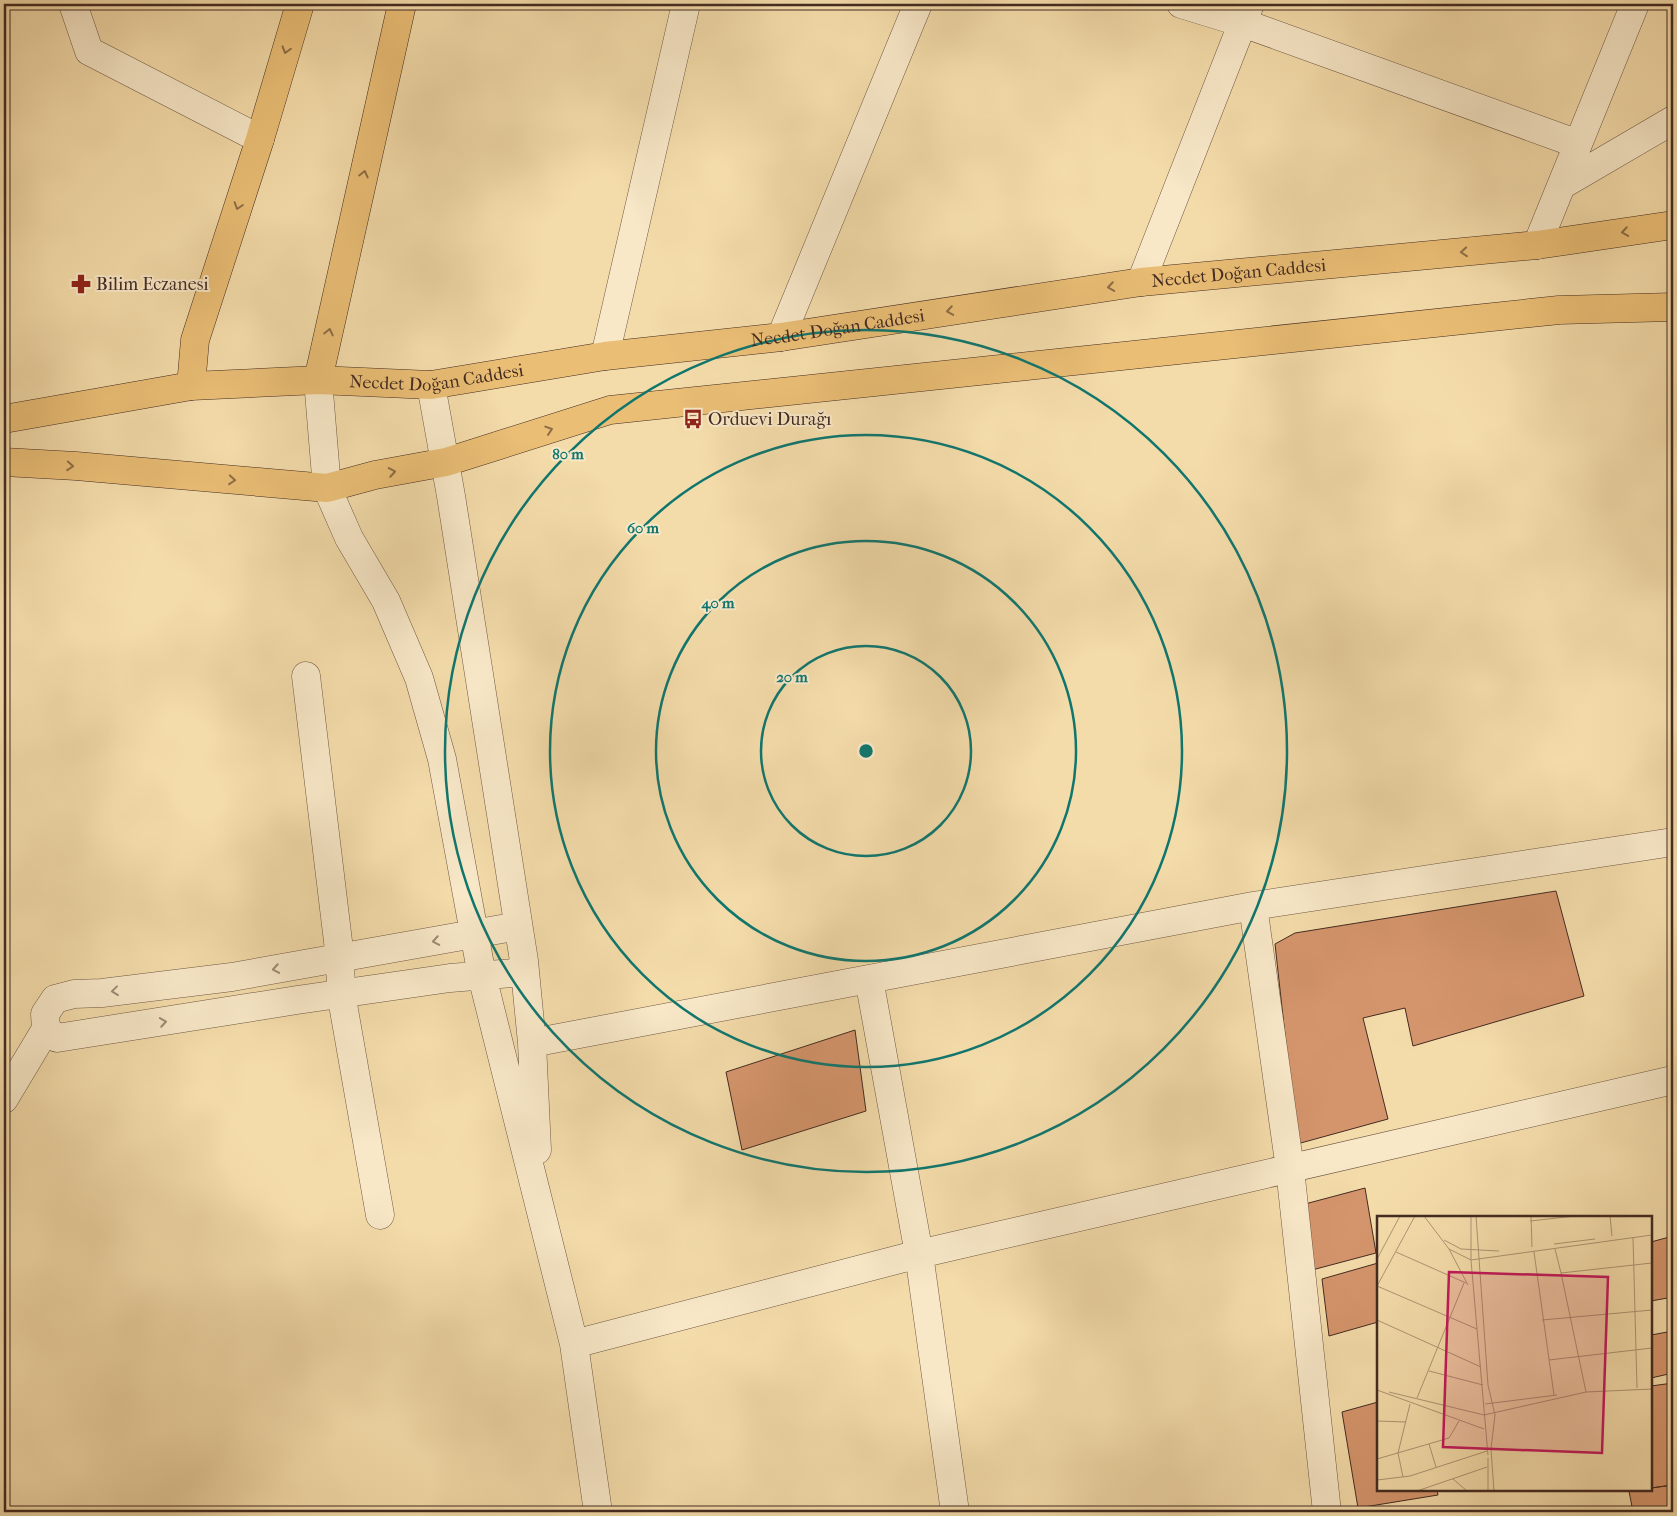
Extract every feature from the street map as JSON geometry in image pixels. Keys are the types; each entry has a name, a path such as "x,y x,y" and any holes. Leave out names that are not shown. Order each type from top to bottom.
{"main road":[{"path":"191,386 195,340 260,139 300,4"},
{"path":"318,380 402,4"},
{"name":"Necdet Doğan Caddesi","path":"4,419 191,386 318,380 431,385 605,356 781,337 1141,282 1537,245 1673,225"},
{"path":"4,462 327,488 375,475 446,462 610,410 1559,310 1673,307"},
{"path":"4,475 37,464"}],"street":[{"path":"73,4 89,51 260,139"},
{"path":"605,356 686,4"},
{"path":"781,337 918,4"},
{"path":"1181,4 1246,14 1578,144"},
{"path":"1537,245 1635,4"},
{"path":"1141,282 1246,14"},
{"path":"1562,185 1673,120"},
{"path":"318,380 327,488 350,538 386,601 419,678 442,759 482,976 574,1344 598,1512"},
{"path":"431,385 446,462 525,972 532,1043 540,1211"},
{"path":"306,676 340,958 341,993 380,1215"},
{"path":"532,1043 1253,906 1673,842"},
{"path":"1253,906 1290,1169 1327,1512"},
{"path":"4,1099 46,1029 45,1014 55,999 74,994 102,993 232,977 518,926"},
{"path":"46,1029 57,1038 341,993 450,978 525,972"},
{"path":"869,979 919,1254 955,1512"},
{"path":"574,1344 919,1254 1673,1080"}],"building":[{"path":"1556,891 1584,996 1413,1046 1405,1008 1363,1018 1388,1119 1297,1144 1275,944 1295,933"},
{"path":"855,1030 866,1111 742,1150 726,1072"},
{"path":"1365,1188 1376,1253 1312,1270 1305,1204"},
{"path":"1673,1236 1673,1297 1652,1301 1652,1242"},
{"path":"1377,1263 1377,1322 1329,1336 1322,1279"},
{"path":"1673,1331 1673,1373 1652,1378 1652,1335"},
{"path":"1673,1383 1673,1485 1652,1488 1652,1386"},
{"path":"1377,1402 1377,1491 1437,1491 1438,1495 1358,1508 1342,1412"},
{"path":"1673,1485 1673,1512 1633,1512 1629,1491 1652,1491 1652,1488"}],"place":[{"name":"Bilim Eczanesi","path":"81,284"},
{"name":"Orduevi Durağı","path":"693,419"}]}
